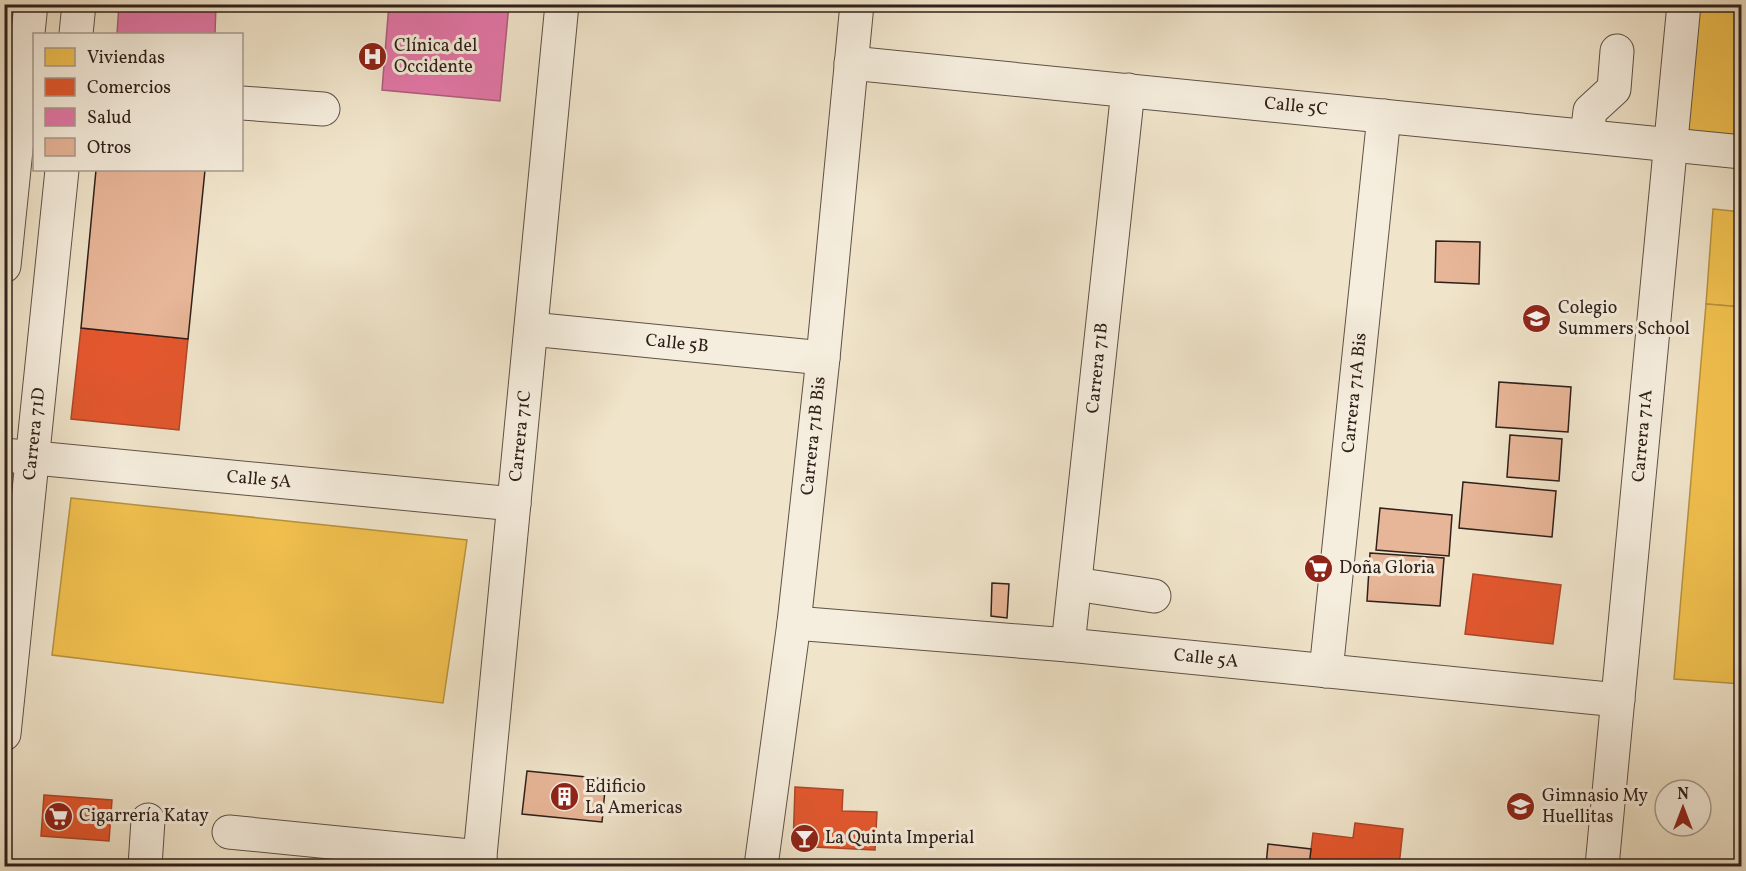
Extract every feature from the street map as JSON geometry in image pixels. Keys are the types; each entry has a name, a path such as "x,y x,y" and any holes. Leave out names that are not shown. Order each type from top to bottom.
{"street":[{"path":"76,33 79,4"},
{"name":"Carrera 71C","path":"479,862 562,4"},
{"name":"Carrera 71B Bis","path":"761,867 794,623 823,358 857,4"},
{"name":"Carrera 71A","path":"1602,867 1684,4"},
{"path":"4,266 22,12"},
{"path":"1587,136 1590,111 1614,89 1617,51"},
{"name":"Calle 5C","path":"851,63 1742,152"},
{"name":"Carrera 71B","path":"1068,645 1128,90"},
{"path":"243,103 323,109"},
{"name":"Carrera 71A Bis","path":"1326,671 1384,116"},
{"name":"Carrera 71D","path":"4,734 19,456 62,171"},
{"name":"Calle 5B","path":"531,329 823,358"},
{"name":"Calle 5A","path":"19,456 514,504"},
{"path":"1075,584 1154,596"},
{"name":"Calle 5A","path":"794,623 1068,645 1618,700"},
{"path":"145,867 148,820"},
{"path":"229,832 479,862"}],"building: Viviendas":[{"path":"1699,4 1742,4 1742,137 1684,134"},
{"path":"1713,209 1742,212 1742,307 1706,304"},
{"path":"1706,304 1742,307 1742,684 1674,679"},
{"path":"71,498 467,540 443,703 52,655"}],"building: Comercios":[{"path":"81,328 188,339 179,430 71,419"},
{"path":"1473,574 1561,585 1553,644 1465,634"},
{"path":"795,787 843,790 842,811 877,812 875,850 793,846"},
{"path":"44,795 112,800 109,841 41,836"},
{"path":"1355,823 1403,829 1399,866 1309,866 1313,833 1353,838"}],"building: Salud":[{"path":"119,4 216,4 215,33 117,33"},
{"path":"389,4 509,4 500,101 382,90"}],"building: Otros":[{"path":"96,171 205,171 188,339 81,328"},
{"path":"1436,241 1480,242 1479,284 1435,282"},
{"path":"1499,382 1571,387 1568,432 1496,427"},
{"path":"1510,435 1562,439 1559,481 1507,477"},
{"path":"1463,482 1556,491 1552,537 1459,528"},
{"path":"1380,508 1452,515 1449,556 1376,550"},
{"path":"1370,553 1444,558 1440,606 1367,601"},
{"path":"992,583 1009,584 1007,618 991,616"},
{"name":"Edificio La Americas","path":"527,771 606,779 602,822 522,814"},
{"path":"1268,844 1311,849 1309,866 1266,866"}],"place":[{"name":"Clínica del Occidente","path":"373,56"},
{"name":"Colegio Summers School","path":"1537,318"},
{"name":"Doña Gloria","path":"1318,568"},
{"name":"Edificio La Americas","path":"564,797"},
{"name":"Gimnasio My Huellitas","path":"1521,806"},
{"name":"Cigarrería Katay","path":"58,816"},
{"name":"La Quinta Imperial","path":"804,838"}]}
